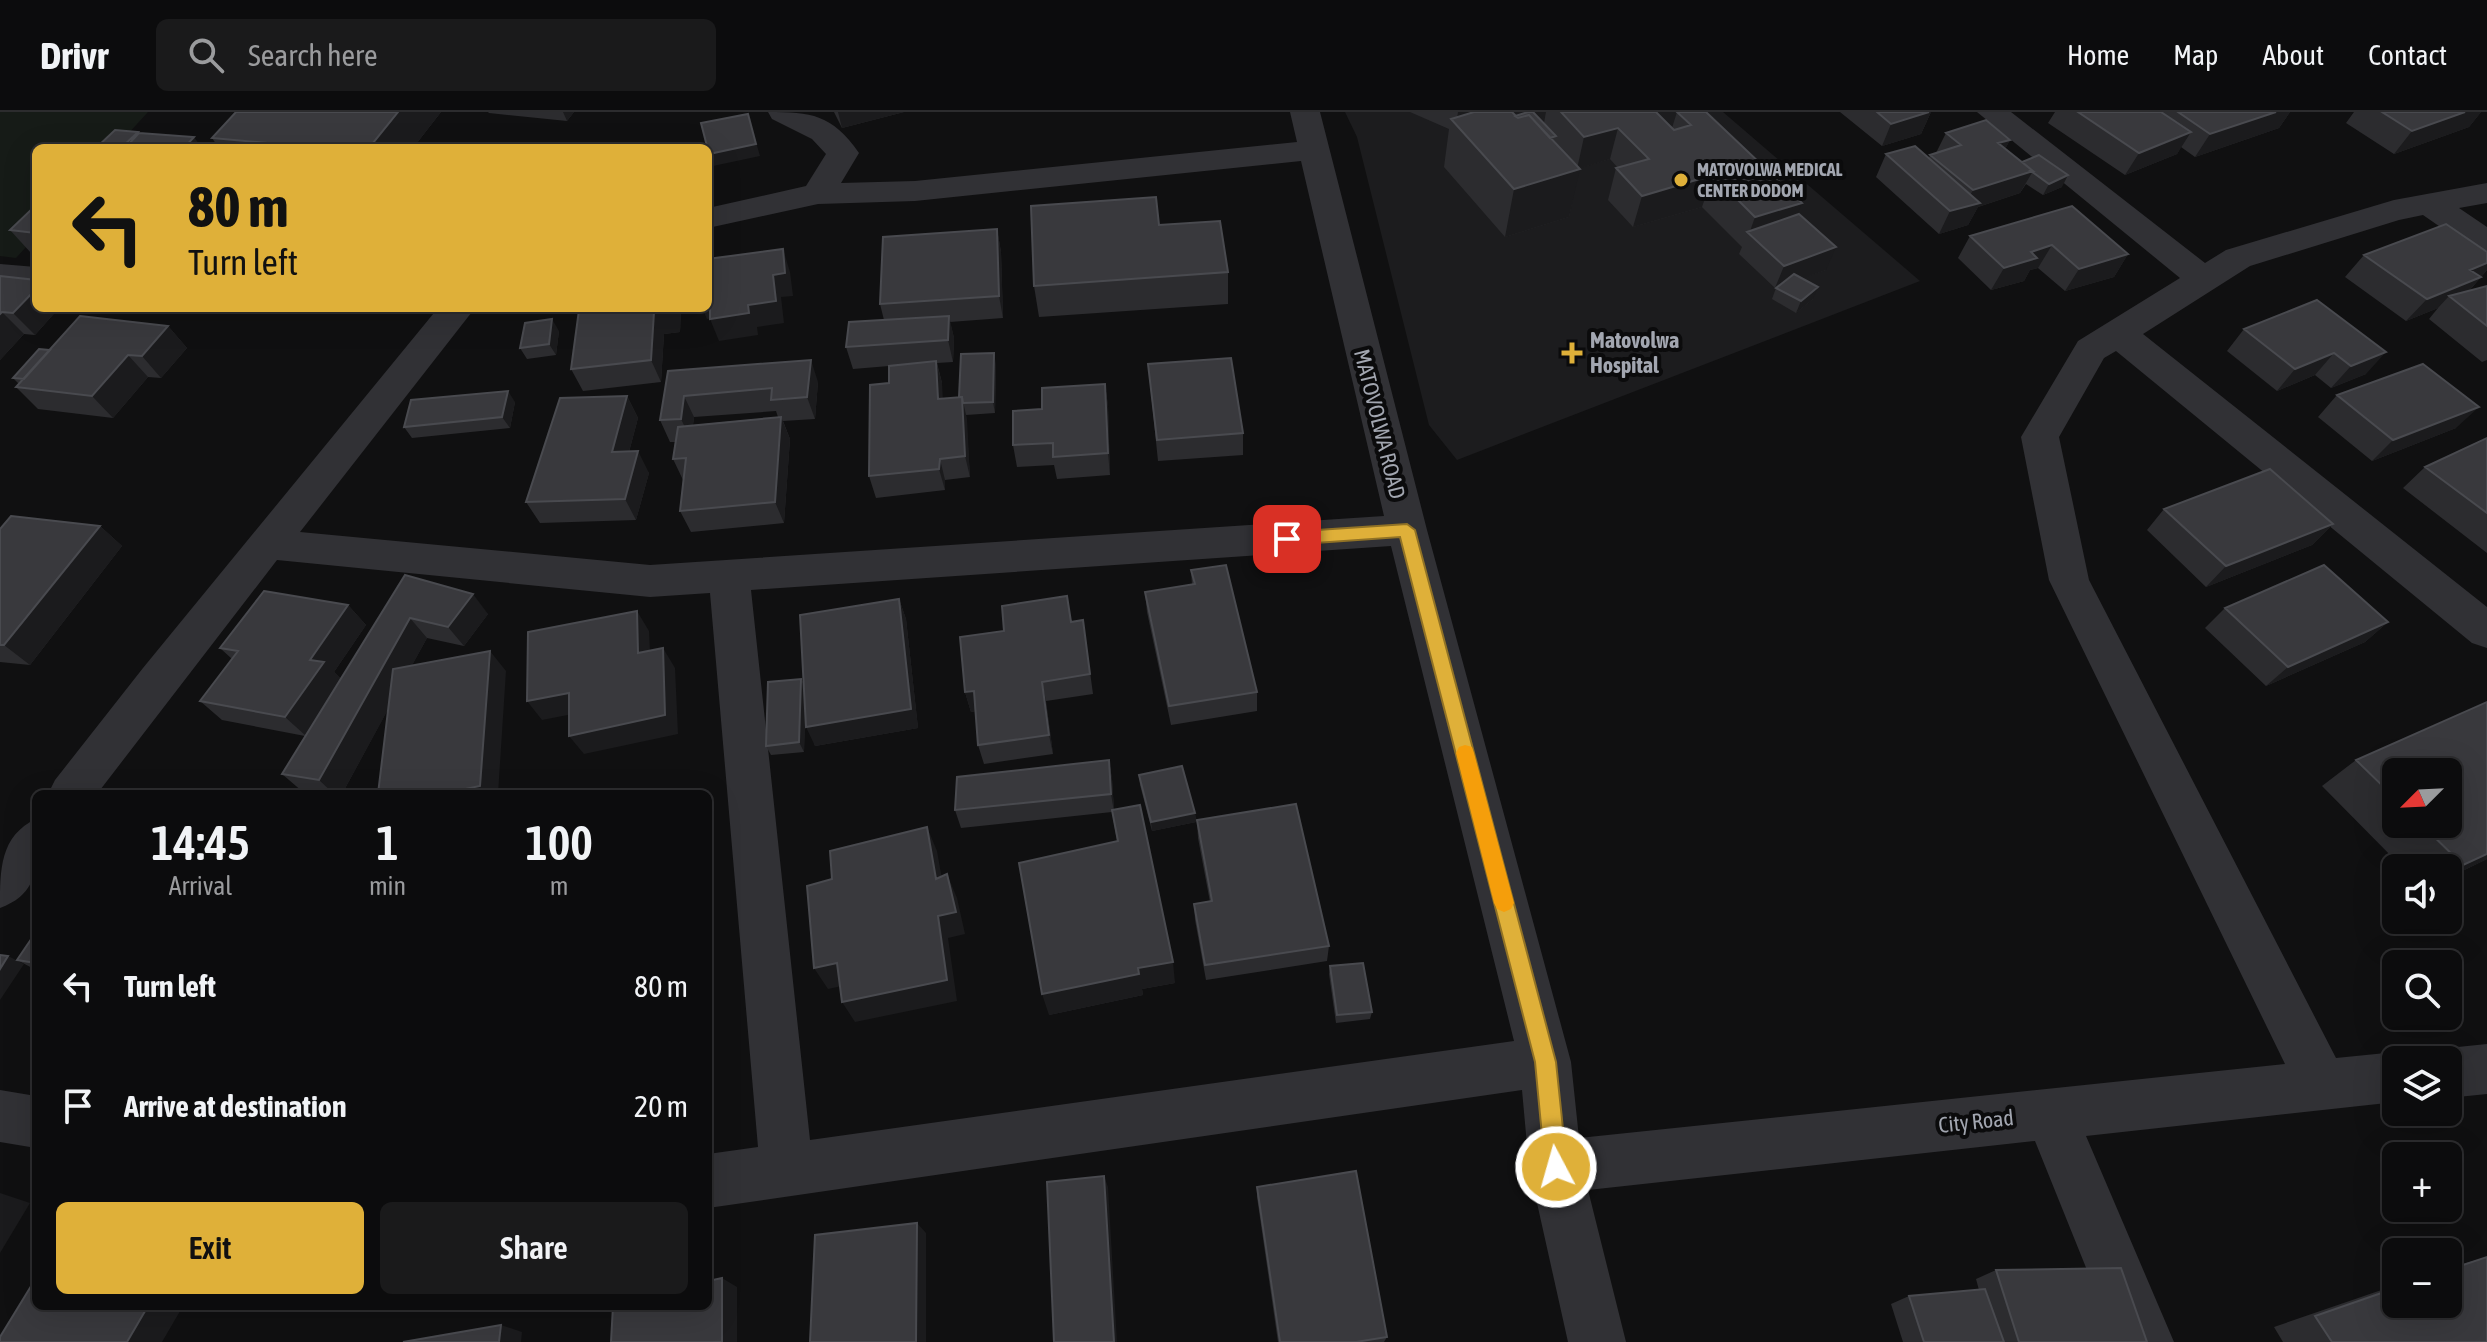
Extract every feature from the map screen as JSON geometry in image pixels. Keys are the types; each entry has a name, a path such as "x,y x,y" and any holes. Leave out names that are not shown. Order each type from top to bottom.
{"street":[{"path":"783,112 823,132 843,153 818,194"},
{"path":"1992,112 2203,279"},
{"path":"712,217 818,194 915,191 1310,131"},
{"name":"MATOVOLWA ROAD","path":"1310,131 1407,530 1545,1062 1556,1167 1597,1342"},
{"path":"2321,1083 2069,580 2040,437 2091,350 2238,258 2394,210 2487,193"},
{"path":"2431,205 2487,243"},
{"path":"0,275 32,278"},
{"path":"74,790 454,312"},
{"path":"2118,333 2487,631"},
{"path":"268,544 650,581 1407,530"},
{"path":"729,575 787,1170"},
{"path":"0,887 32,845"},
{"path":"712,1180 1545,1062"},
{"path":"2462,1072 2487,1069"},
{"name":"City Road","path":"1556,1167 2382,1078"},
{"path":"2050,1113 2145,1342"},
{"path":"0,1116 32,1121"}],"shaded area":[{"path":"0,112 148,112 119,144 32,144 32,240 16,258 0,256"},
{"name":"Matovolwa Hospital","path":"1345,112 1723,112 1920,281 1457,460 1429,425 1357,137"}],"building":[{"path":"236,112 398,112 372,144 279,144 212,138"},
{"path":"1474,112 1512,112 1518,118 1529,115 1580,169 1514,189 1451,119"},
{"path":"1533,112 1556,136 1550,138 1529,115 1515,116"},
{"path":"1561,112 1656,112 1674,130 1691,125 1677,112 1706,112 1802,203 1755,217 1713,175 1642,196 1616,168 1649,159 1618,128 1584,137"},
{"path":"1877,112 1929,112 1891,124"},
{"path":"2078,112 2161,112 2191,132 2139,153"},
{"path":"2178,112 2276,112 2210,134"},
{"path":"2382,112 2465,112 2412,131"},
{"path":"748,114 756,144 712,153 712,144 706,144 701,123"},
{"path":"1986,120 2010,140 1998,143 2033,171 1973,190 1930,155 1961,145 1946,133"},
{"path":"115,130 138,132 125,144 100,144"},
{"path":"139,133 194,137 188,144 129,144"},
{"path":"1915,146 1980,203 1950,211 1886,154"},
{"path":"2039,155 2068,175 2049,184 2022,162"},
{"path":"1156,197 1159,225 1220,221 1228,272 1034,286 1031,206"},
{"path":"2072,206 2128,254 2079,269 2052,245 2031,252 2037,258 2004,268 1970,236"},
{"path":"32,209 32,233 10,230"},
{"path":"1799,214 1836,247 1784,266 1747,232"},
{"path":"2446,224 2487,252 2487,263 2470,270 2481,277 2427,299 2364,255"},
{"path":"997,229 999,296 880,304 883,237"},
{"path":"783,249 785,273 773,275 776,301 748,305 749,313 710,319 712,258"},
{"path":"1794,274 1818,287 1801,301 1776,288"},
{"path":"0,276 32,280 32,293 13,313 0,314"},
{"path":"2487,286 2487,326 2449,296"},
{"path":"2317,300 2386,352 2351,366 2334,353 2295,369 2244,329"},
{"path":"579,312 654,312 651,360 571,369"},
{"path":"80,316 168,326 142,356 128,355 92,396 16,387"},
{"path":"949,316 948,340 846,347 849,322"},
{"path":"552,319 549,344 520,348 525,323"},
{"path":"39,349 50,350 24,379 13,378"},
{"path":"994,353 993,402 963,403 962,397 959,397 961,354"},
{"path":"1231,358 1243,433 1157,440 1148,364"},
{"path":"811,360 807,397 771,400 772,388 684,396 681,419 660,420 668,371"},
{"path":"936,361 938,399 962,397 965,456 940,459 939,469 869,476 870,385 889,383 889,366"},
{"path":"2423,364 2479,407 2393,440 2337,395"},
{"path":"1105,384 1108,453 1053,457 1053,443 1013,445 1013,411 1042,409 1042,388"},
{"path":"508,391 502,417 404,427 411,400"},
{"path":"627,396 612,452 638,451 625,499 526,502 560,398"},
{"path":"781,417 775,502 680,511 686,458 673,459 678,427"},
{"path":"2487,438 2487,513 2425,467"},
{"path":"2270,469 2333,524 2226,566 2164,509"},
{"path":"11,516 100,526 4,645 0,645 0,529"},
{"path":"1226,565 1257,692 1169,706 1145,592 1195,584 1191,570"},
{"path":"2324,565 2388,622 2288,667 2225,608"},
{"path":"405,575 473,594 448,627 410,618 319,780 282,774"},
{"path":"264,591 348,605 310,660 324,662 285,717 200,701 238,651 220,648"},
{"path":"1067,596 1071,622 1083,620 1090,674 1042,682 1049,735 978,745 974,691 965,692 960,637 1004,631 1002,606"},
{"path":"899,599 911,709 806,727 800,615"},
{"path":"637,611 638,653 663,648 665,715 569,736 569,693 527,701 528,632"},
{"path":"490,651 480,786 460,790 378,790 393,669"},
{"path":"801,679 799,742 766,746 768,682"},
{"path":"2487,702 2487,854 2463,865 2462,854 2452,854 2435,838 2462,838 2462,758 2382,758 2382,785 2356,760"},
{"path":"1109,760 1111,794 955,810 957,777"},
{"path":"1182,766 1195,813 1151,822 1139,775"},
{"path":"1296,804 1329,946 1205,965 1194,904 1212,901 1197,820"},
{"path":"1140,805 1173,962 1138,968 1139,974 1042,994 1019,863 1118,841 1112,810"},
{"path":"927,827 936,879 947,874 956,912 938,916 947,980 842,1002 837,963 814,968 807,886 832,879 830,851"},
{"path":"32,938 32,962 17,960"},
{"path":"0,955 8,956 0,969"},
{"path":"1363,963 1372,1012 1337,1015 1330,966"},
{"path":"1356,1171 1387,1337 1356,1342 1280,1342 1257,1187"},
{"path":"1104,1176 1114,1342 1054,1342 1047,1182"},
{"path":"917,1223 916,1342 810,1342 815,1235"},
{"path":"2487,1257 2487,1342 2332,1342 2315,1316 2382,1293 2382,1318 2462,1318 2462,1265"},
{"path":"2121,1268 2147,1342 2019,1342 1996,1270"},
{"path":"722,1278 722,1342 611,1342 613,1310 712,1310 712,1280"},
{"path":"32,1285 32,1310 146,1310 127,1342 0,1342 0,1337"},
{"path":"1985,1289 2004,1342 1924,1342 1909,1296"},
{"path":"501,1325 499,1342 403,1342"}],"slow traffic":[{"path":"1465,753 1504,903"}],"place":[{"name":"MATOVOLWA MEDICAL CENTER DODOM","path":"1681,180"},
{"name":"Matovolwa Hospital","path":"1572,353"}],"route":[{"path":"1287,539 1407,530 1545,1062 1556,1167"}]}
